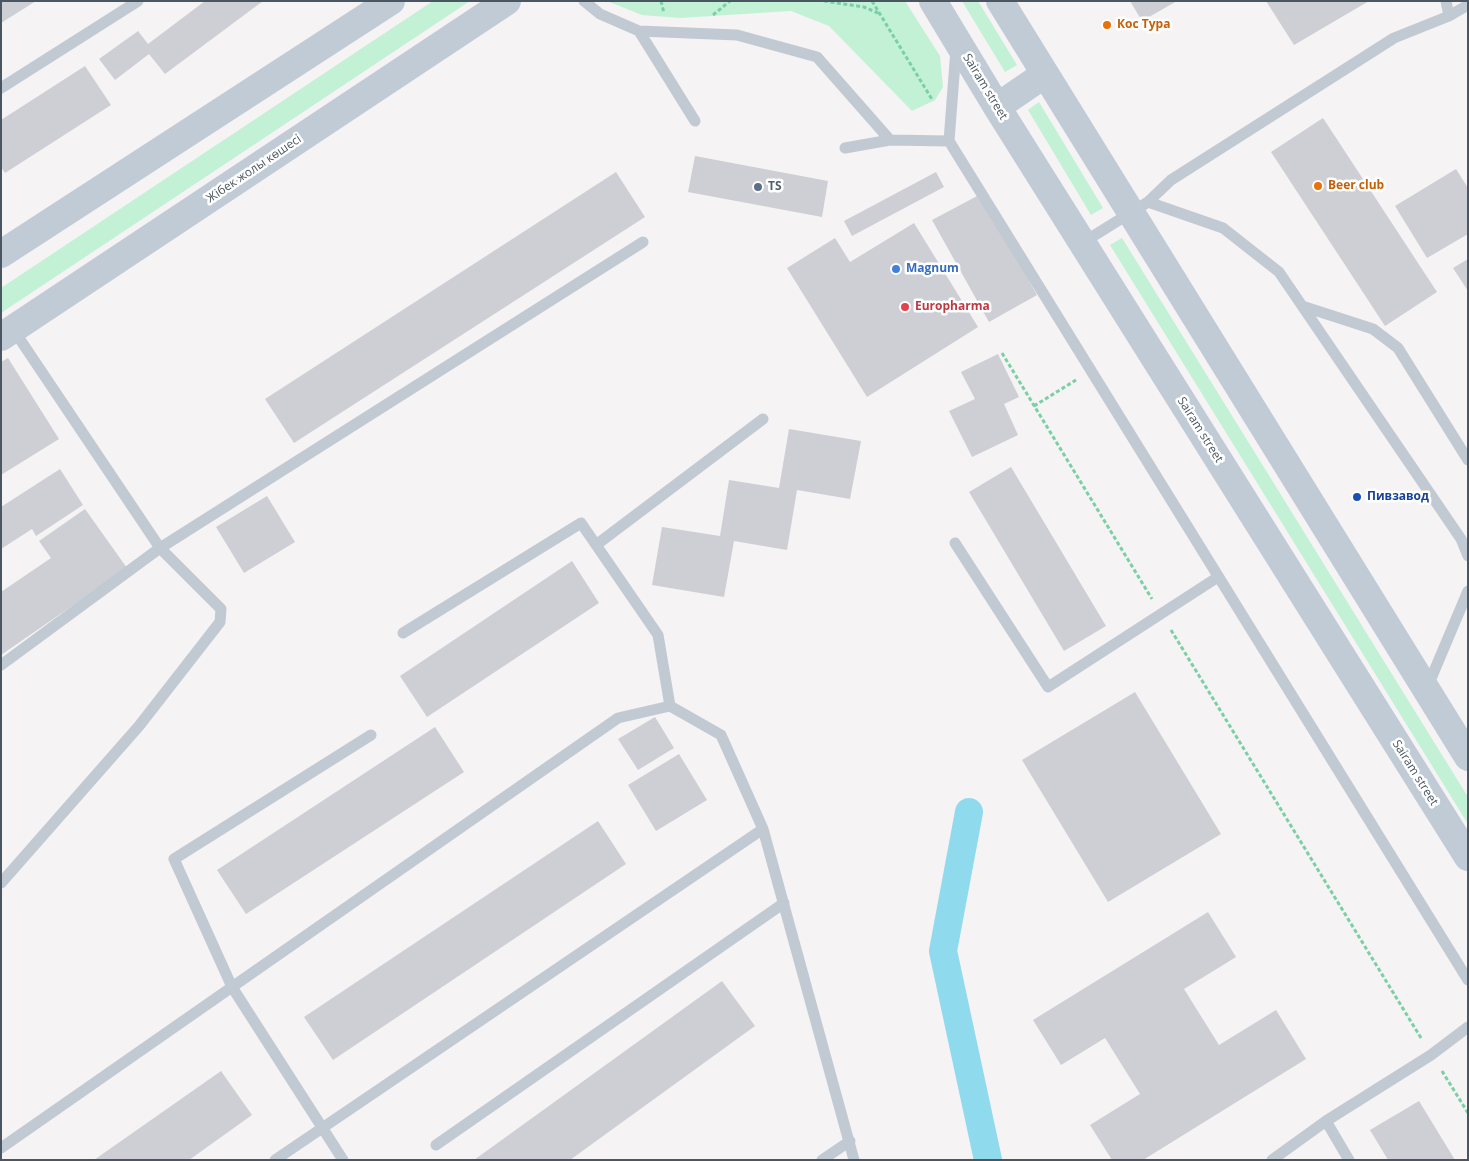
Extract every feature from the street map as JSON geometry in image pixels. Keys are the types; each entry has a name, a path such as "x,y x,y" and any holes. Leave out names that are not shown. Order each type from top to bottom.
{"main road":[{"path":"1,254 391,1"},
{"name":"Жібек жолы көшесі","path":"7,333 507,1"},
{"name":"Sairam street","path":"933,1 997,107 1468,858"},
{"path":"1000,1 1045,74 1139,207 1426,690 1468,757"},
{"path":"997,107 1045,74"}],"lane":[{"path":"1,88 138,1"},
{"path":"584,1 600,14 639,31 737,35 817,58 890,140"},
{"path":"1446,1 1449,16"},
{"path":"1082,242 1139,207 1171,180 1394,38 1449,16 1468,5"},
{"path":"639,31 695,121"},
{"path":"956,40 949,141 1468,980"},
{"path":"845,148 890,140 949,141"},
{"path":"1139,207 1223,228 1279,272 1461,539 1468,556"},
{"path":"1,665 160,548 643,242"},
{"path":"1302,306 1372,328 1398,348 1468,460"},
{"path":"1,882 138,726 220,622 221,608 160,548 7,333"},
{"path":"596,545 763,419"},
{"path":"403,633 581,523 658,634 670,706"},
{"path":"955,542 1048,687 1218,577"},
{"path":"1426,690 1468,591"},
{"path":"1,1148 618,718 670,706 721,736 763,829 854,1160"},
{"path":"343,1160 232,987 174,859 371,735"},
{"path":"275,1160 763,829"},
{"path":"436,1145 784,903"},
{"path":"1272,1160 1326,1121 1432,1055 1468,1027"},
{"path":"1326,1121 1350,1160"},
{"path":"822,1160 850,1141"}],"path":[{"path":"824,1 864,7 878,12"},
{"path":"872,1 936,106 949,141"},
{"path":"1002,353 1468,1113"},
{"path":"1034,406 1091,371"}],"green space":[{"path":"433,1 470,1 1,313 1,288"},
{"path":"607,1 905,1 940,56 943,87 935,100 912,111 829,26 791,11 680,18 642,15"},
{"path":"962,1 978,1 1017,65 1005,72"},
{"path":"1039,102 1103,208 1091,215 1028,110"},
{"path":"1122,238 1468,797 1468,824 1110,245"}],"building":[{"path":"1,1 36,1 1,23"},
{"path":"205,1 263,1 165,74 149,54 115,80 99,59 138,31 148,44"},
{"path":"1130,1 1177,1 1142,21"},
{"path":"1266,1 1369,1 1294,45"},
{"path":"85,66 111,105 5,173 1,167 1,120"},
{"path":"1323,118 1437,292 1385,326 1271,152"},
{"name":"TS","path":"695,156 828,181 822,217 688,192"},
{"path":"1456,169 1468,188 1468,234 1427,258 1395,206"},
{"path":"616,172 645,217 294,443 265,399"},
{"path":"936,172 944,187 852,236 844,221"},
{"path":"981,194 1037,295 989,322 932,220"},
{"path":"914,223 978,327 867,397 787,268 835,238 850,262"},
{"path":"1468,259 1468,291 1453,268"},
{"path":"998,354 1019,397 1004,404 1018,435 972,457 949,411 975,399 961,372"},
{"path":"8,358 59,439 1,475 1,362"},
{"path":"789,429 861,441 850,499 797,490 787,550 734,541 724,597 652,585 662,527 720,536 729,480 779,488"},
{"path":"1011,467 1106,626 1064,651 969,492"},
{"path":"60,469 83,505 36,536 32,529 1,549 1,507"},
{"path":"267,496 295,542 244,573 216,527"},
{"path":"85,509 127,568 1,655 1,592 51,558 39,541"},
{"path":"572,561 599,603 427,717 400,676"},
{"path":"1135,692 1221,834 1108,902 1022,760"},
{"path":"655,717 674,748 638,770 618,739"},
{"path":"435,727 464,772 246,914 217,870"},
{"path":"679,754 707,800 656,831 628,785"},
{"path":"598,821 626,864 333,1060 304,1017"},
{"path":"1208,912 1236,957 1184,989 1219,1045 1276,1010 1306,1059 1143,1160 1112,1160 1090,1125 1140,1094 1105,1038 1061,1065 1033,1020"},
{"path":"722,981 755,1026 570,1160 474,1160"},
{"path":"221,1071 252,1115 189,1160 94,1160"},
{"path":"1419,1101 1455,1160 1388,1160 1370,1130"}],"waterway":[{"path":"969,812 943,951 988,1160"}],"place":[{"name":"Кос Тура","path":"1107,25"},
{"name":"Beer club","path":"1318,186"},
{"name":"TS","path":"758,187"},
{"name":"Magnum","path":"896,269"},
{"name":"Europharma","path":"905,307"},
{"name":"Пивзавод","path":"1357,497"}]}
